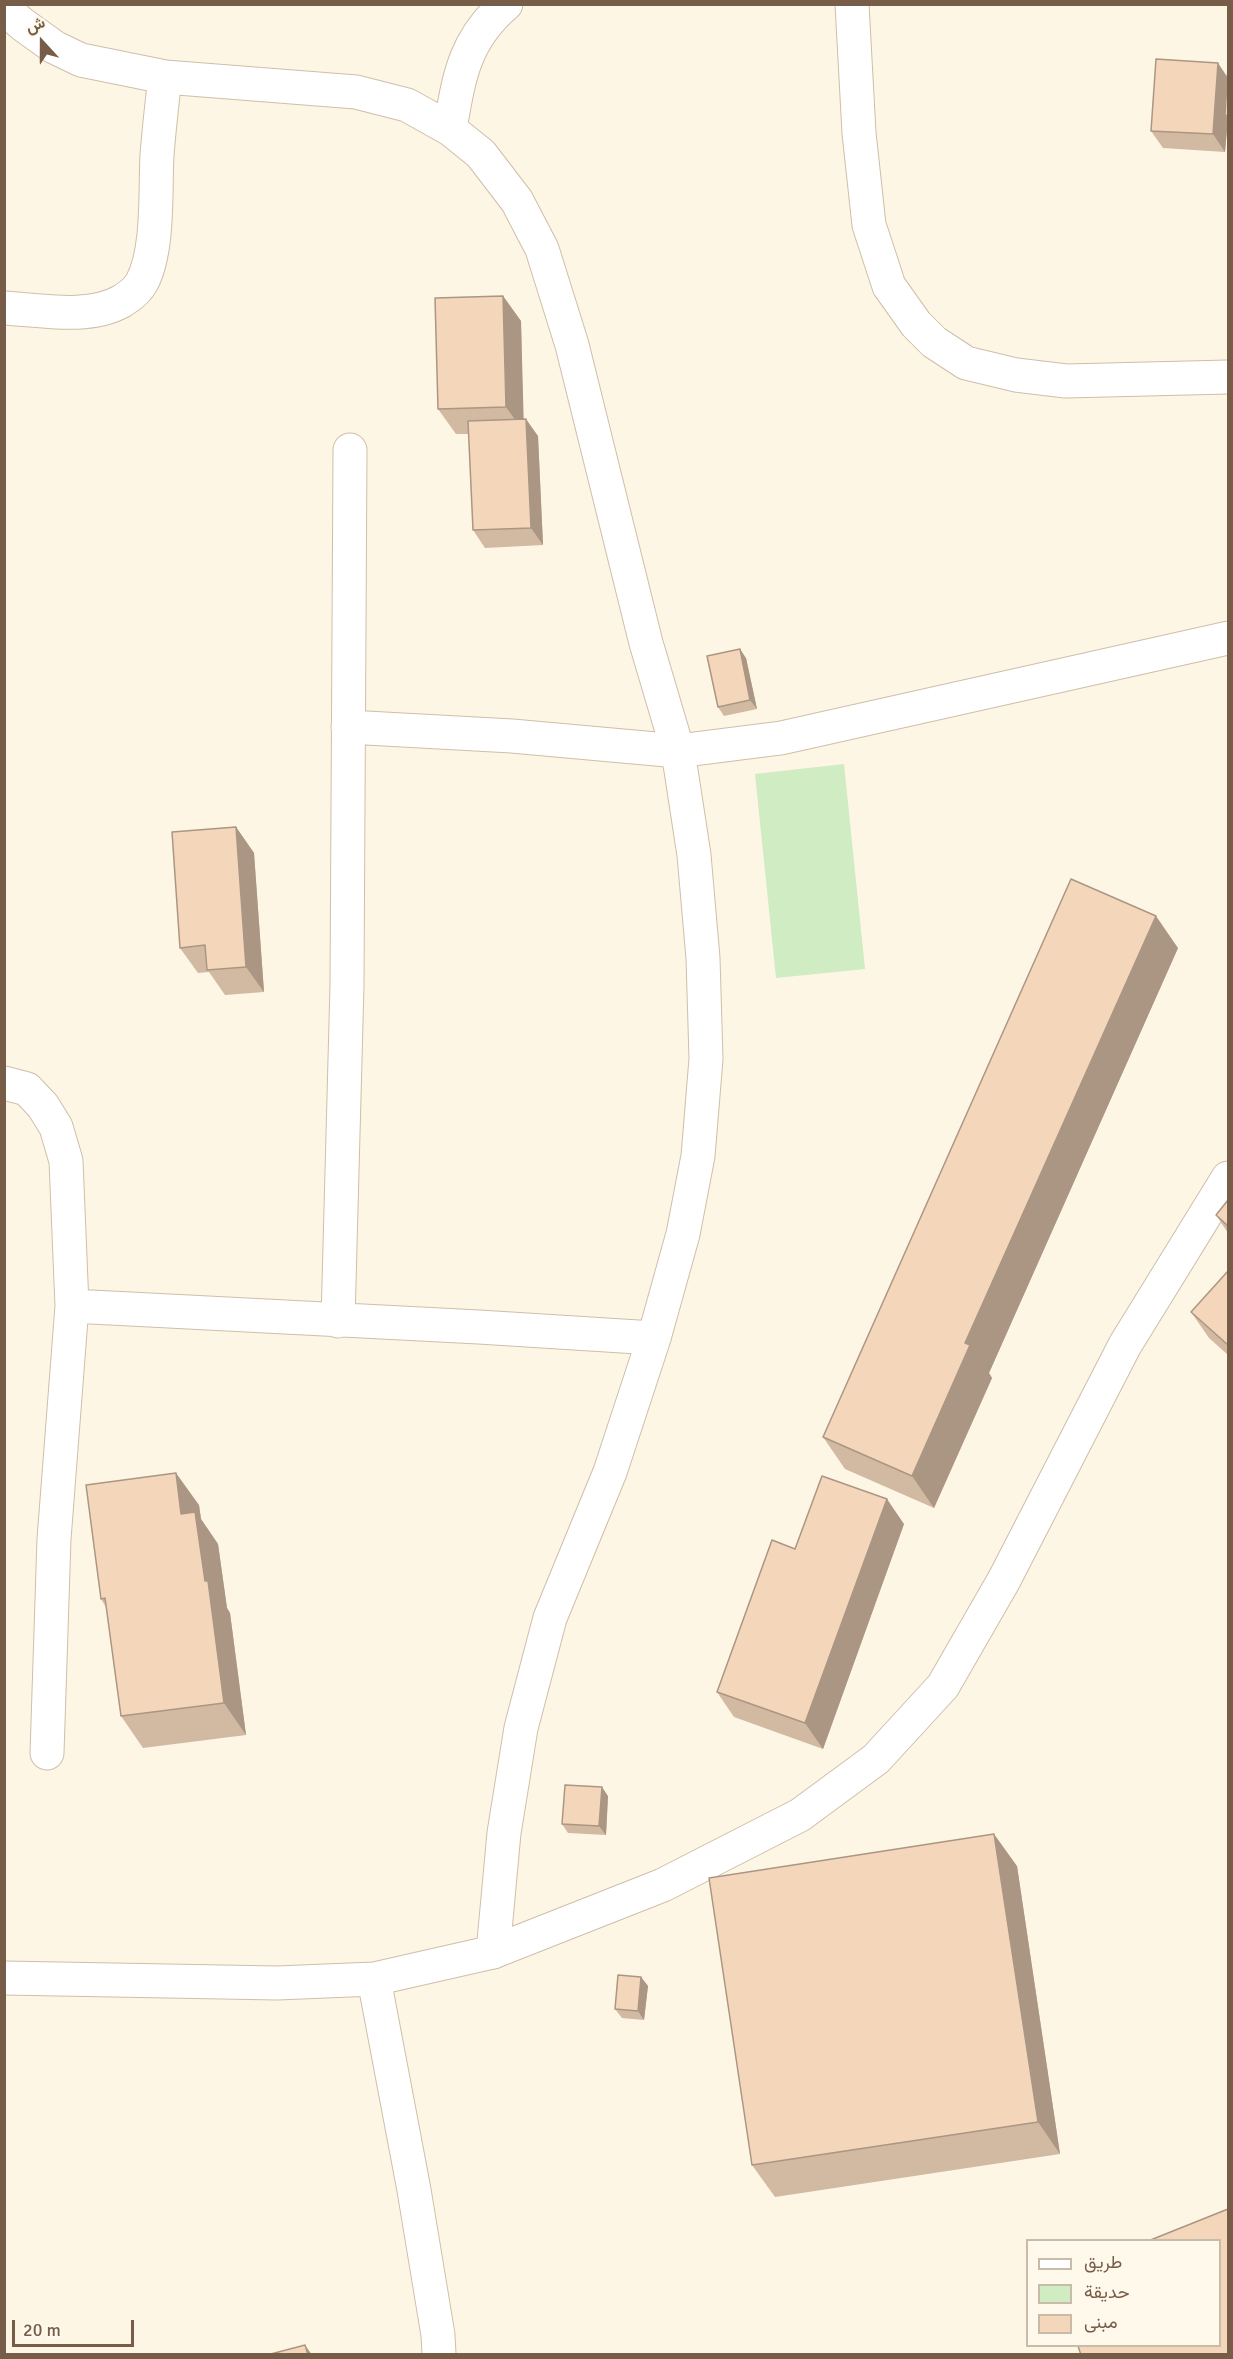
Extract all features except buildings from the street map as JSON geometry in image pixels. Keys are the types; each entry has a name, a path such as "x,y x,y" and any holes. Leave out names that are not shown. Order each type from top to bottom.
{"street":[{"path":"450,129 458,80 471,48 486,22 506,4"},
{"path":"852,4 859,133 869,225 889,286 916,324 934,342 966,363 1016,375 1066,381 1228,377"},
{"path":"4,8 54,47 81,60 165,77 356,92 407,105 450,129 481,153 517,201 542,249 572,345 646,643 678,751 693,855 703,958 706,1059 698,1156 683,1234 654,1338 610,1472 550,1618 521,1728 504,1833 493,1952"},
{"path":"4,308 83,311 104,308 121,302 134,293 142,282 148,266 153,238 157,154 165,77"},
{"path":"338,1321 347,985 350,450"},
{"path":"348,727 512,736 678,751 781,738 1228,638"},
{"path":"4,1083 27,1089 43,1106 56,1127 66,1161 72,1306 54,1539 47,1753"},
{"path":"4,1978 277,1983 374,1979 493,1952 663,1885 800,1815 876,1759 943,1686 1004,1580 1125,1345 1228,1178"},
{"path":"72,1306 654,1338"},
{"path":"374,1979 414,2190 438,2335 439,2355"}],"green space":[{"path":"844,764 865,969 776,978 755,774"}]}
